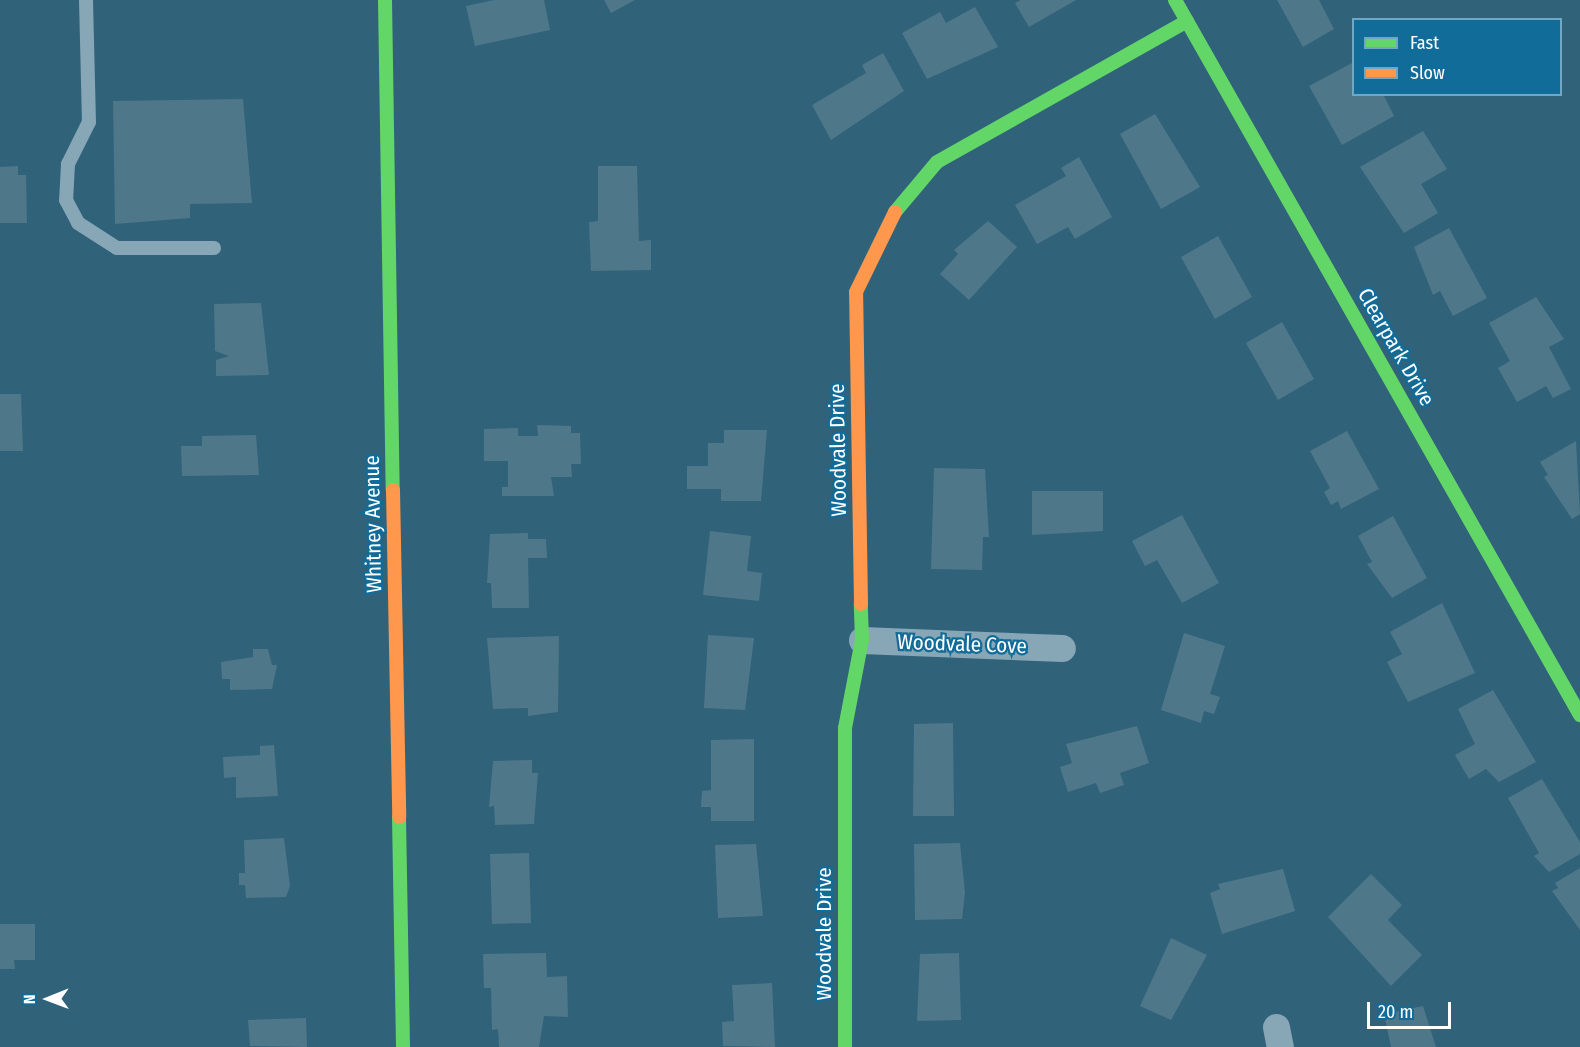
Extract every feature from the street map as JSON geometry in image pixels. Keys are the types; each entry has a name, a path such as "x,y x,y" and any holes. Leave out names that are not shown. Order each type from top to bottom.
{"street":[{"name":"Whitney Avenue","path":"385,0 403,1047"},
{"name":"Clearpark Drive","path":"1175,0 1580,715"},
{"name":"Woodvale Drive","path":"844,1047 845,728 862,640 856,292 885,223 937,162 1187,21"},
{"name":"Woodvale Cove","path":"862,640 1062,648"}],"lane":[{"path":"86,0 89,122 68,164 66,200 78,223 117,248 214,248"}],"building":[{"path":"494,0 544,0 550,30 475,46 466,6"},
{"path":"604,0 635,0 611,13"},
{"path":"1021,0 1076,0 1029,27 1015,3"},
{"path":"1277,0 1319,0 1334,29 1303,47"},
{"path":"975,7 998,47 927,79 902,33 940,12 946,23"},
{"path":"883,53 904,91 831,140 812,105 866,73 862,65"},
{"path":"1352,63 1352,96 1384,96 1394,116 1342,145 1309,86"},
{"path":"243,99 252,203 190,204 190,218 115,224 113,101"},
{"path":"1155,114 1200,187 1161,209 1120,134"},
{"path":"1423,131 1447,169 1421,184 1438,213 1404,233 1360,167"},
{"path":"1079,157 1112,217 1075,239 1068,227 1037,244 1015,205 1066,176 1061,168"},
{"path":"18,166 18,175 26,175 27,223 0,223 0,167"},
{"path":"598,166 637,166 639,241 651,240 651,270 591,271 589,222 598,221"},
{"path":"988,221 1017,247 969,300 940,274 958,254 954,250"},
{"path":"1449,228 1487,298 1453,316 1440,291 1433,295 1414,247"},
{"path":"1218,236 1252,297 1215,319 1181,257"},
{"path":"1536,297 1564,339 1549,347 1571,389 1553,398 1546,386 1517,402 1498,368 1510,361 1489,323"},
{"path":"261,303 269,375 216,376 216,360 229,356 215,351 214,304"},
{"path":"1282,322 1314,379 1278,400 1246,343"},
{"path":"0,394 21,394 23,451 0,451"},
{"path":"537,425 571,426 571,433 580,433 581,464 571,464 572,477 551,477 554,496 502,496 502,487 508,487 508,461 484,461 484,429 518,428 518,436 538,436"},
{"path":"724,430 767,430 761,501 721,501 721,489 687,489 687,466 708,466 708,443 724,443"},
{"path":"1347,431 1379,489 1341,509 1338,501 1331,505 1324,492 1330,488 1310,451"},
{"path":"256,435 259,475 182,476 181,446 202,446 202,436"},
{"path":"1576,441 1580,514 1572,519 1544,477 1548,475 1540,462"},
{"path":"934,468 985,469 989,537 983,537 982,570 931,569"},
{"path":"1032,491 1103,491 1103,531 1032,535"},
{"path":"1182,515 1219,583 1182,603 1157,560 1145,566 1132,541"},
{"path":"1393,516 1427,578 1392,598 1367,564 1372,562 1358,536"},
{"path":"710,531 751,536 747,571 762,573 759,601 703,595"},
{"path":"528,533 528,539 546,539 547,558 528,558 529,608 492,608 491,583 487,583 490,534"},
{"path":"1442,603 1475,673 1408,702 1387,662 1402,654 1390,632"},
{"path":"1184,633 1225,646 1210,694 1220,697 1214,714 1204,711 1201,723 1161,710"},
{"path":"708,635 754,638 745,710 704,708"},
{"path":"559,636 558,712 528,716 528,708 493,709 487,638"},
{"path":"253,649 268,649 272,665 277,665 272,689 230,690 230,679 222,679 221,662 253,657"},
{"path":"1493,690 1536,762 1499,782 1486,769 1469,779 1455,755 1475,744 1458,709"},
{"path":"953,723 954,816 913,816 914,724"},
{"path":"1137,726 1149,763 1120,773 1124,785 1100,793 1096,783 1068,792 1060,767 1072,763 1066,744"},
{"path":"754,739 754,821 711,821 711,807 701,807 702,791 711,790 711,740"},
{"path":"274,745 278,796 236,798 236,777 224,778 223,757 260,755 260,746"},
{"path":"532,760 532,773 538,773 534,824 495,825 494,806 489,807 493,761"},
{"path":"1542,779 1580,842 1580,854 1549,872 1534,856 1539,853 1508,798"},
{"path":"284,838 290,886 286,897 246,898 245,885 239,885 239,873 245,873 244,840"},
{"path":"960,843 965,893 962,919 915,920 914,844"},
{"path":"756,844 763,916 718,918 715,845"},
{"path":"529,853 531,923 492,924 490,854"},
{"path":"1580,868 1580,930 1552,891 1558,888 1555,883"},
{"path":"1283,869 1295,911 1222,934 1210,893 1220,889 1218,884"},
{"path":"1371,874 1402,905 1388,920 1422,955 1391,986 1328,917"},
{"path":"0,924 35,924 35,960 14,960 15,969 0,969"},
{"path":"1171,938 1207,955 1171,1020 1140,1006"},
{"path":"546,953 547,977 567,976 568,1017 544,1016 539,1047 499,1047 498,1029 492,1030 491,988 484,988 483,954"},
{"path":"959,953 961,1020 917,1021 920,954"},
{"path":"772,983 775,1047 723,1046 722,1022 734,1021 732,985"},
{"path":"1423,1006 1436,1047 1391,1047 1384,1014"},
{"path":"306,1018 307,1047 250,1046 248,1020"}],"traffic: fast":[{"path":"385,0 393,490"},
{"path":"1175,0 1580,715"},
{"path":"895,212 937,162 1187,21"},
{"path":"845,1047 845,728 862,640 861,604"},
{"path":"399,817 403,1047"}],"traffic: slow":[{"path":"861,604 856,292 895,212"},
{"path":"393,490 399,817"}]}
